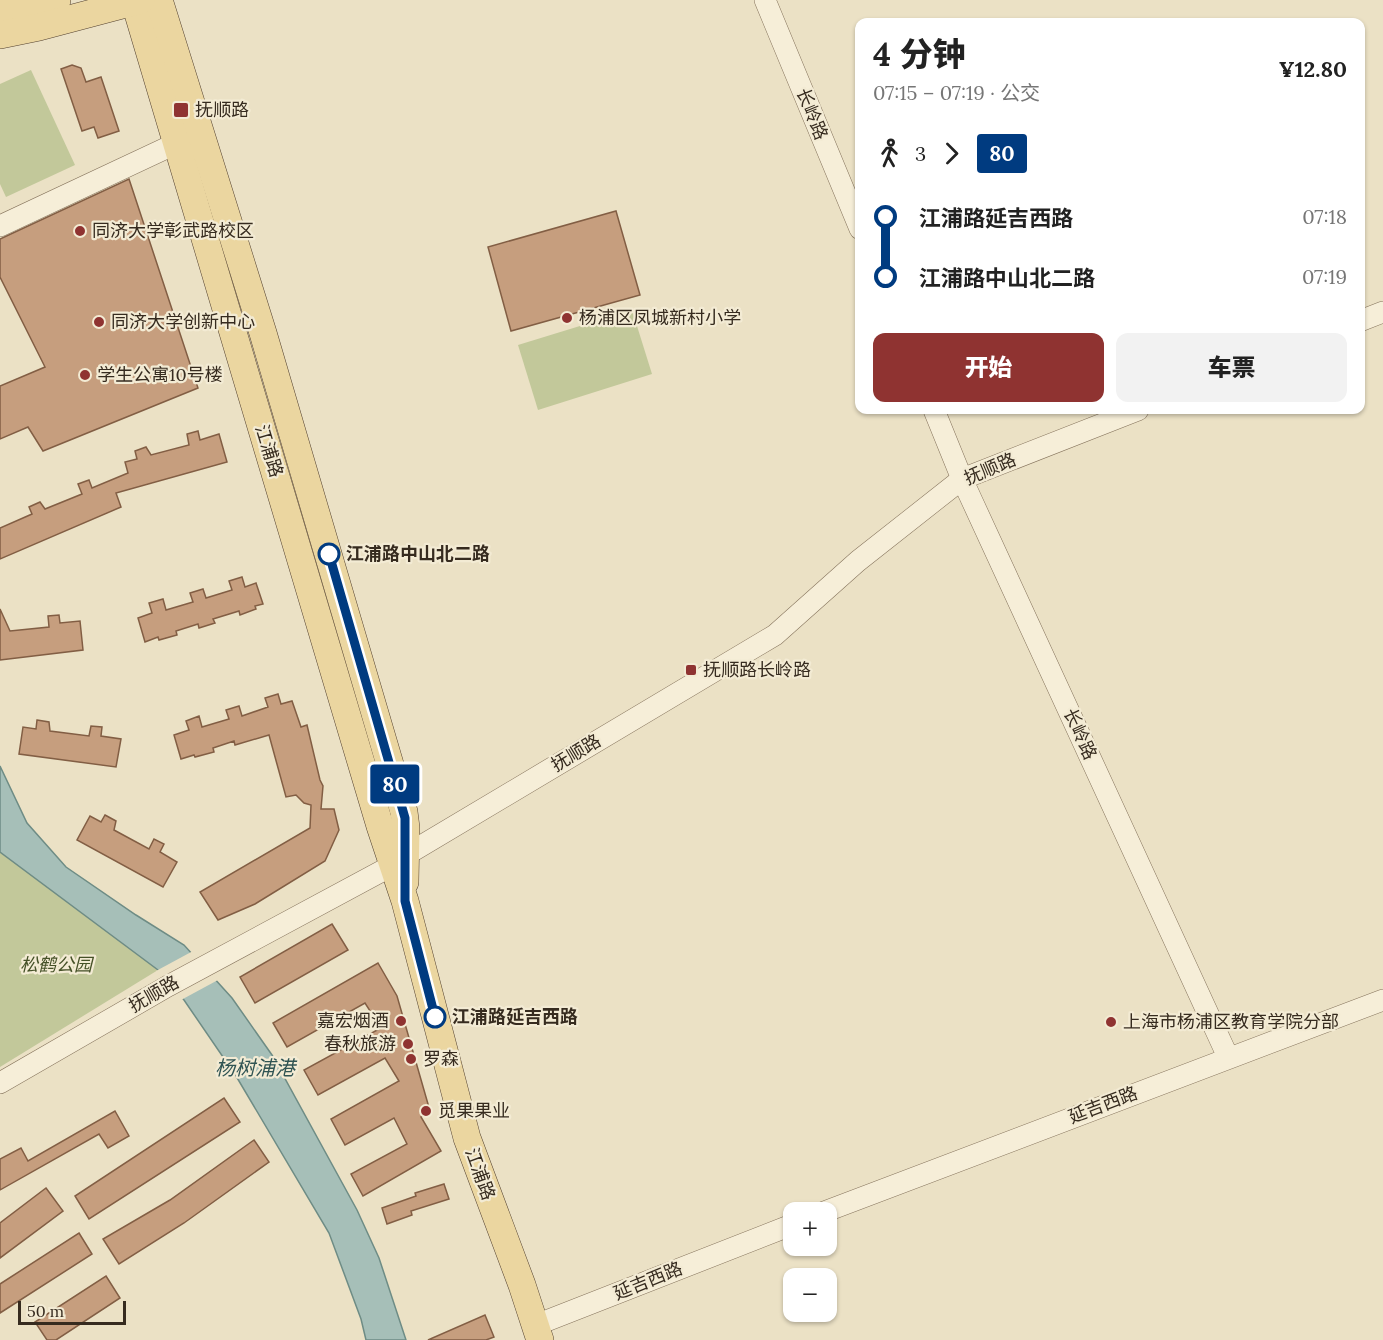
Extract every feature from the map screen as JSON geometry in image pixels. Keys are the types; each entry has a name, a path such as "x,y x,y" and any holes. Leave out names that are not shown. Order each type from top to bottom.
{"main road":[{"path":"0,13 57,0"},
{"path":"0,35 142,0"},
{"name":"江浦路","path":"142,0 399,860 405,901 467,1138 538,1333"}],"street":[{"name":"长岭路","path":"765,0 855,217"},
{"path":"0,226 177,143"},
{"path":"1365,319 1383,312"},
{"name":"长岭路","path":"936,414 962,479 1228,1057"},
{"name":"抚顺路","path":"0,1083 168,986 399,860 775,634 858,561 962,479 1128,414"},
{"name":"延吉西路","path":"837,1207 1383,1000"},
{"name":"延吉西路","path":"538,1333 783,1229"}],"green space":[{"path":"31,70 75,165 6,197 0,184 0,84"},
{"path":"632,310 652,374 538,410 518,345"},
{"name":"松鹤公园","path":"0,852 158,970 0,1067"}],"water":[{"name":"杨树浦港","path":"0,766 27,823 66,867 184,945 232,998 272,1055 357,1210 379,1258 406,1340 366,1340 361,1319 329,1233 236,1076 184,1000 158,970 0,852"}],"pier":[{"path":"193,951 218,980 181,1000 156,971"}],"building":[{"path":"72,65 81,68 86,82 101,77 119,131 98,138 94,127 82,131 61,69"},
{"name":"同济大学创新中心","path":"129,179 198,388 43,451 28,427 0,439 0,386 45,367 0,277 0,239"},
{"path":"616,211 640,295 511,331 488,247"},
{"path":"198,431 200,440 219,434 227,462 116,493 121,507 0,559 0,528 32,514 29,507 40,502 45,509 82,494 78,484 89,480 92,488 128,473 125,462 137,459 135,451 146,447 151,455 189,445 187,434"},
{"path":"242,577 245,587 256,583 263,604 255,606 256,609 240,615 239,611 213,619 215,623 199,628 198,624 176,631 177,635 159,640 158,637 145,642 138,618 152,613 149,603 163,599 166,610 193,602 190,593 203,589 206,598 232,590 229,581"},
{"path":"0,609 10,631 49,627 48,616 59,615 60,623 80,621 83,650 0,660"},
{"path":"278,694 281,704 292,701 301,727 307,725 323,786 321,809 334,809 339,830 325,861 255,904 218,920 200,892 310,828 311,805 304,803 296,795 286,797 269,735 235,745 234,741 213,748 214,752 181,759 174,735 189,730 186,721 199,716 202,727 229,719 226,710 239,706 242,716 268,707 265,698"},
{"path":"37,720 49,722 50,731 89,736 91,726 102,727 101,736 121,739 116,767 19,754 23,727 36,729"},
{"path":"105,815 116,821 114,830 149,849 154,839 164,844 160,852 177,862 163,887 77,840 90,816 101,822"},
{"path":"332,924 348,950 255,1003 240,977"},
{"path":"378,963 397,996 430,1111 421,1117 441,1151 363,1196 351,1174 407,1144 394,1118 345,1145 331,1119 399,1081 385,1058 318,1095 304,1070 381,1028 365,1003 287,1047 273,1023"},
{"path":"224,1098 240,1122 89,1219 75,1196"},
{"path":"115,1111 129,1136 108,1148 99,1134 0,1190 0,1159 21,1148 28,1161"},
{"path":"254,1140 269,1162 184,1223 119,1264 103,1239 170,1200"},
{"path":"444,1184 449,1199 411,1211 412,1215 387,1224 382,1208 416,1196 415,1193"},
{"path":"46,1188 63,1211 0,1258 0,1223"},
{"path":"79,1233 92,1254 0,1313 0,1284"},
{"path":"106,1276 120,1298 56,1340 47,1340 35,1322"},
{"path":"485,1315 494,1337 486,1340 428,1340"}],"bus line":[{"name":"80","path":"329,554 405,818 405,901 435,1017"}],"place":[{"name":"抚顺路","path":"181,110"},
{"name":"同济大学彰武路校区","path":"80,231"},
{"name":"杨浦区凤城新村小学","path":"567,318"},
{"name":"同济大学创新中心","path":"99,322"},
{"name":"学生公寓10号楼","path":"85,375"},
{"name":"江浦路中山北二路","path":"329,554"},
{"name":"抚顺路长岭路","path":"691,670"},
{"name":"江浦路延吉西路","path":"435,1017"},
{"name":"嘉宏烟酒","path":"401,1021"},
{"name":"上海市杨浦区教育学院分部","path":"1111,1022"},
{"name":"春秋旅游","path":"408,1044"},
{"name":"罗森","path":"411,1059"},
{"name":"觅果果业","path":"426,1111"}]}
